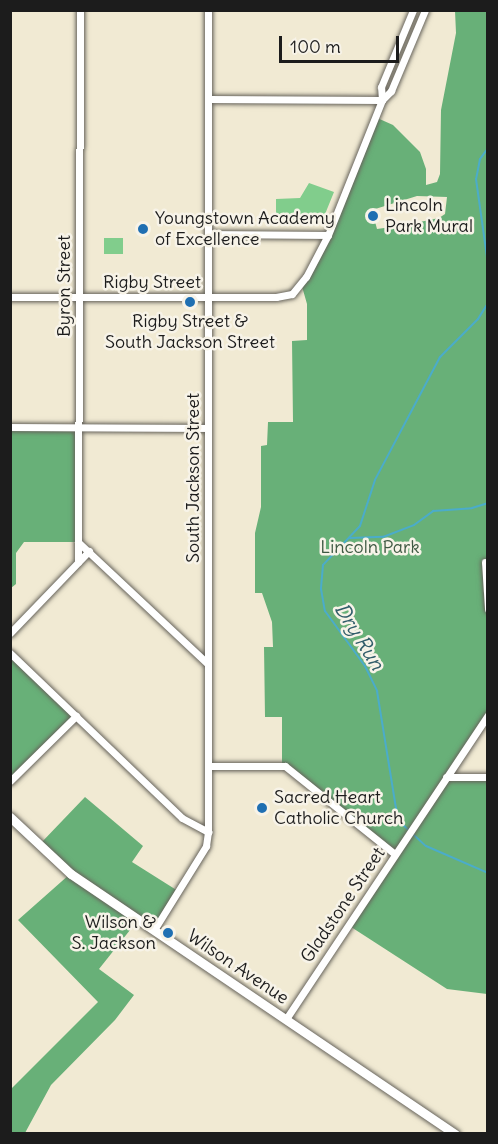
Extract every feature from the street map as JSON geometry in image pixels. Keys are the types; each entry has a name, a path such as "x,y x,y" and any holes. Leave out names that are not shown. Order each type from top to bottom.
{"main road":[{"name":"Wilson Avenue","path":"10,817 71,874 456,1134"}],"street":[{"name":"Byron Street","path":"78,562 80,10"},
{"name":"South Jackson Street","path":"154,930 206,846 208,832 208,10"},
{"path":"382,100 381,87 413,10"},
{"path":"208,234 328,235 382,100 391,91 425,10"},
{"path":"208,99 382,100"},
{"name":"Rigby Street","path":"10,297 276,297 292,294 306,277 328,235"},
{"path":"10,427 208,428"},
{"path":"78,542 208,664"},
{"path":"10,633 89,551"},
{"path":"484,562 488,609"},
{"path":"10,653 182,818 208,832"},
{"name":"Gladstone Street","path":"286,1019 488,715"},
{"path":"10,780 76,716"},
{"path":"208,766 289,768 395,854"},
{"path":"446,777 488,777"}],"green space":[{"name":"Lincoln Park","path":"455,11 487,11 487,715 447,776 487,777 487,994 447,989 348,925 395,854 282,766 282,717 265,717 264,647 273,647 272,622 262,593 255,593 255,533 261,507 261,446 267,445 268,422 293,422 292,341 307,340 307,304 301,283 318,254 375,117 393,125 420,152 426,169 426,185 437,182 440,174 441,110 456,33","holes":["417,196 447,197 445,214 439,218 377,229 372,210"]},
{"path":"309,183 334,192 321,224 276,224 276,199 300,198"},
{"path":"104,238 123,238 123,254 104,254"},
{"path":"11,427 79,427 78,542 24,542 16,553 16,584 11,588"},
{"path":"10,653 76,716 10,781"},
{"path":"85,797 143,846 132,862 178,891 154,930 138,920 99,969 134,995 115,1020 51,1085 25,1133 11,1134 11,1089 98,1002 18,920 70,874 40,844"}],"waterway":[{"name":"Dry Run","path":"488,148 480,159 476,179 488,264"},
{"name":"Dry Run","path":"488,303 478,319 440,357 375,480 360,526 323,565 321,589 325,611 365,666 377,691 400,822 426,846 488,873"},
{"path":"350,538 383,537 414,525 433,511 472,508 488,503"}],"place":[{"name":"Lincoln Park Mural","path":"373,216"},
{"name":"Youngstown Academy of Excellence","path":"143,229"},
{"name":"Rigby Street & South Jackson Street","path":"190,302"},
{"name":"Sacred Heart Catholic Church","path":"262,808"},
{"name":"Wilson & S. Jackson","path":"168,933"}]}
